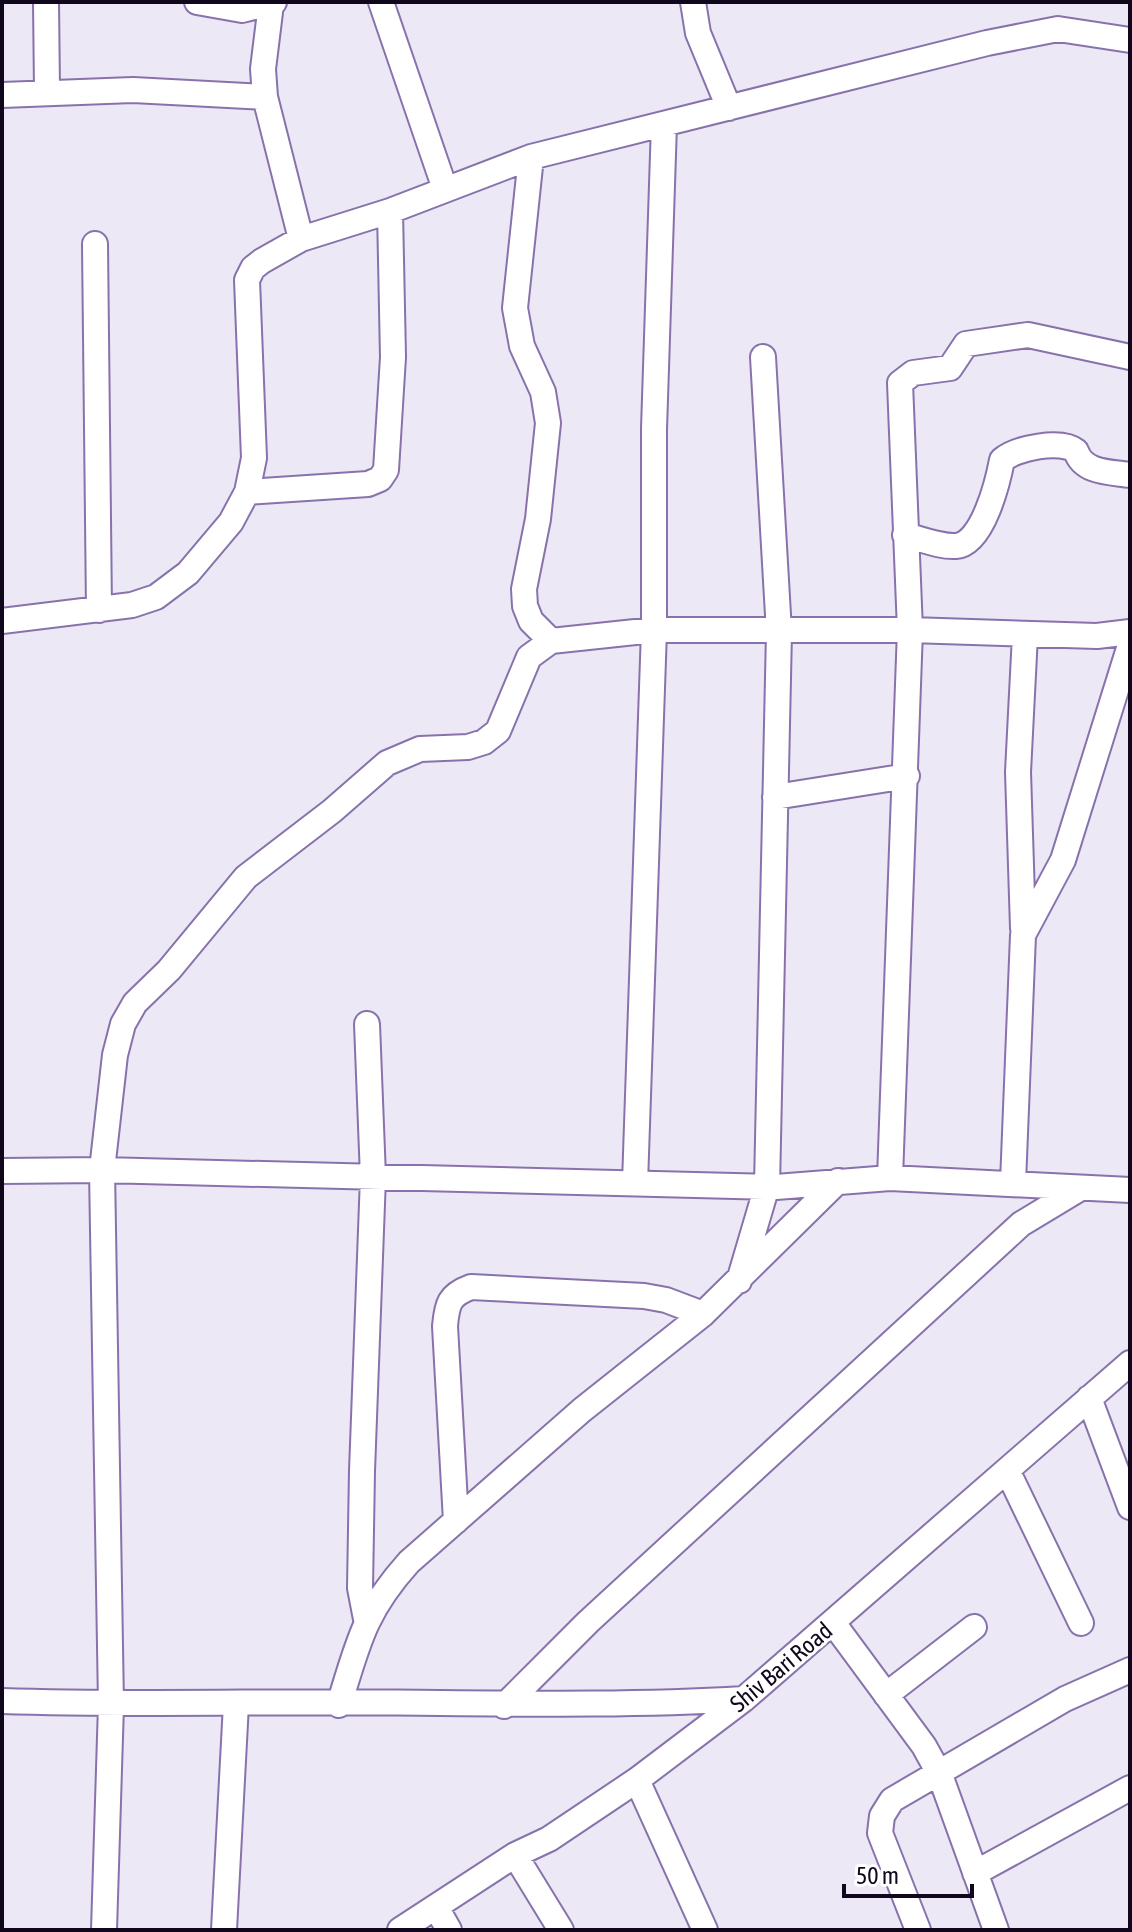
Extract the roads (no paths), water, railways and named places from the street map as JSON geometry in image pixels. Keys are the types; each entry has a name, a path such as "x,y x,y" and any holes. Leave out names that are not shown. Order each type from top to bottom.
{"street":[{"path":"46,2 47,90"},
{"path":"197,2 242,10 272,3 263,69 265,97 301,239"},
{"path":"381,2 445,189"},
{"path":"693,2 698,33 729,108"},
{"path":"2,621 132,605 174,585 231,522 247,492 254,458 247,280 253,268 262,261 301,239 390,211 531,157 1043,29 1130,40"},
{"path":"2,95 47,90 133,90 265,97"},
{"path":"635,1183 654,630 654,429 664,124"},
{"path":"531,157 515,308 522,346 543,392 548,423 538,519 524,589 525,606 531,621 551,641"},
{"path":"247,492 368,484 380,479 386,470 393,357 390,211"},
{"path":"95,244 99,610"},
{"path":"890,1178 910,630 898,391 905,376 950,368 966,344 1011,336 1042,336 1130,357"},
{"path":"739,1281 767,1186 779,632 763,357"},
{"path":"905,535 953,546 968,540 991,505 1002,460 1014,453 1062,444 1076,451 1078,459 1089,467 1130,475"},
{"path":"104,1930 111,1705 102,1170 115,1055 123,1024 135,1003 169,970 246,877 332,811 387,763 420,749 468,747 484,742 498,731 529,657 551,641 654,630 910,630 1025,635 1130,632"},
{"path":"1013,1183 1023,935 1018,772 1025,635"},
{"path":"1023,935 1063,860 1129,653"},
{"path":"775,797 907,776"},
{"path":"366,1619 360,1588 373,1177 367,1024"},
{"path":"2,1171 102,1170 767,1186 890,1178 1130,1190"},
{"path":"339,1705 366,1619 386,1588 409,1562 582,1410 703,1314 838,1181"},
{"path":"504,1706 588,1622 1021,1224 1079,1189"},
{"path":"456,1521 445,1326 447,1303 456,1293 471,1287 644,1296 666,1300 703,1314"},
{"name":"Shiv Bari Road","path":"400,1930 515,1855 549,1839 637,1780 744,1699 834,1624 1130,1363"},
{"path":"1089,1398 1130,1507"},
{"path":"1007,1470 1081,1623"},
{"path":"834,1624 940,1775 996,1930"},
{"path":"886,1695 974,1627"},
{"path":"918,1930 880,1833 882,1816 892,1800 940,1775 1065,1699 1130,1670"},
{"path":"2,1701 111,1705 440,1703 504,1706 744,1699"},
{"path":"224,1930 236,1704"},
{"path":"637,1780 705,1930"},
{"path":"975,1873 1130,1788"},
{"path":"515,1855 561,1930"},
{"path":"436,1907 449,1930"}]}
